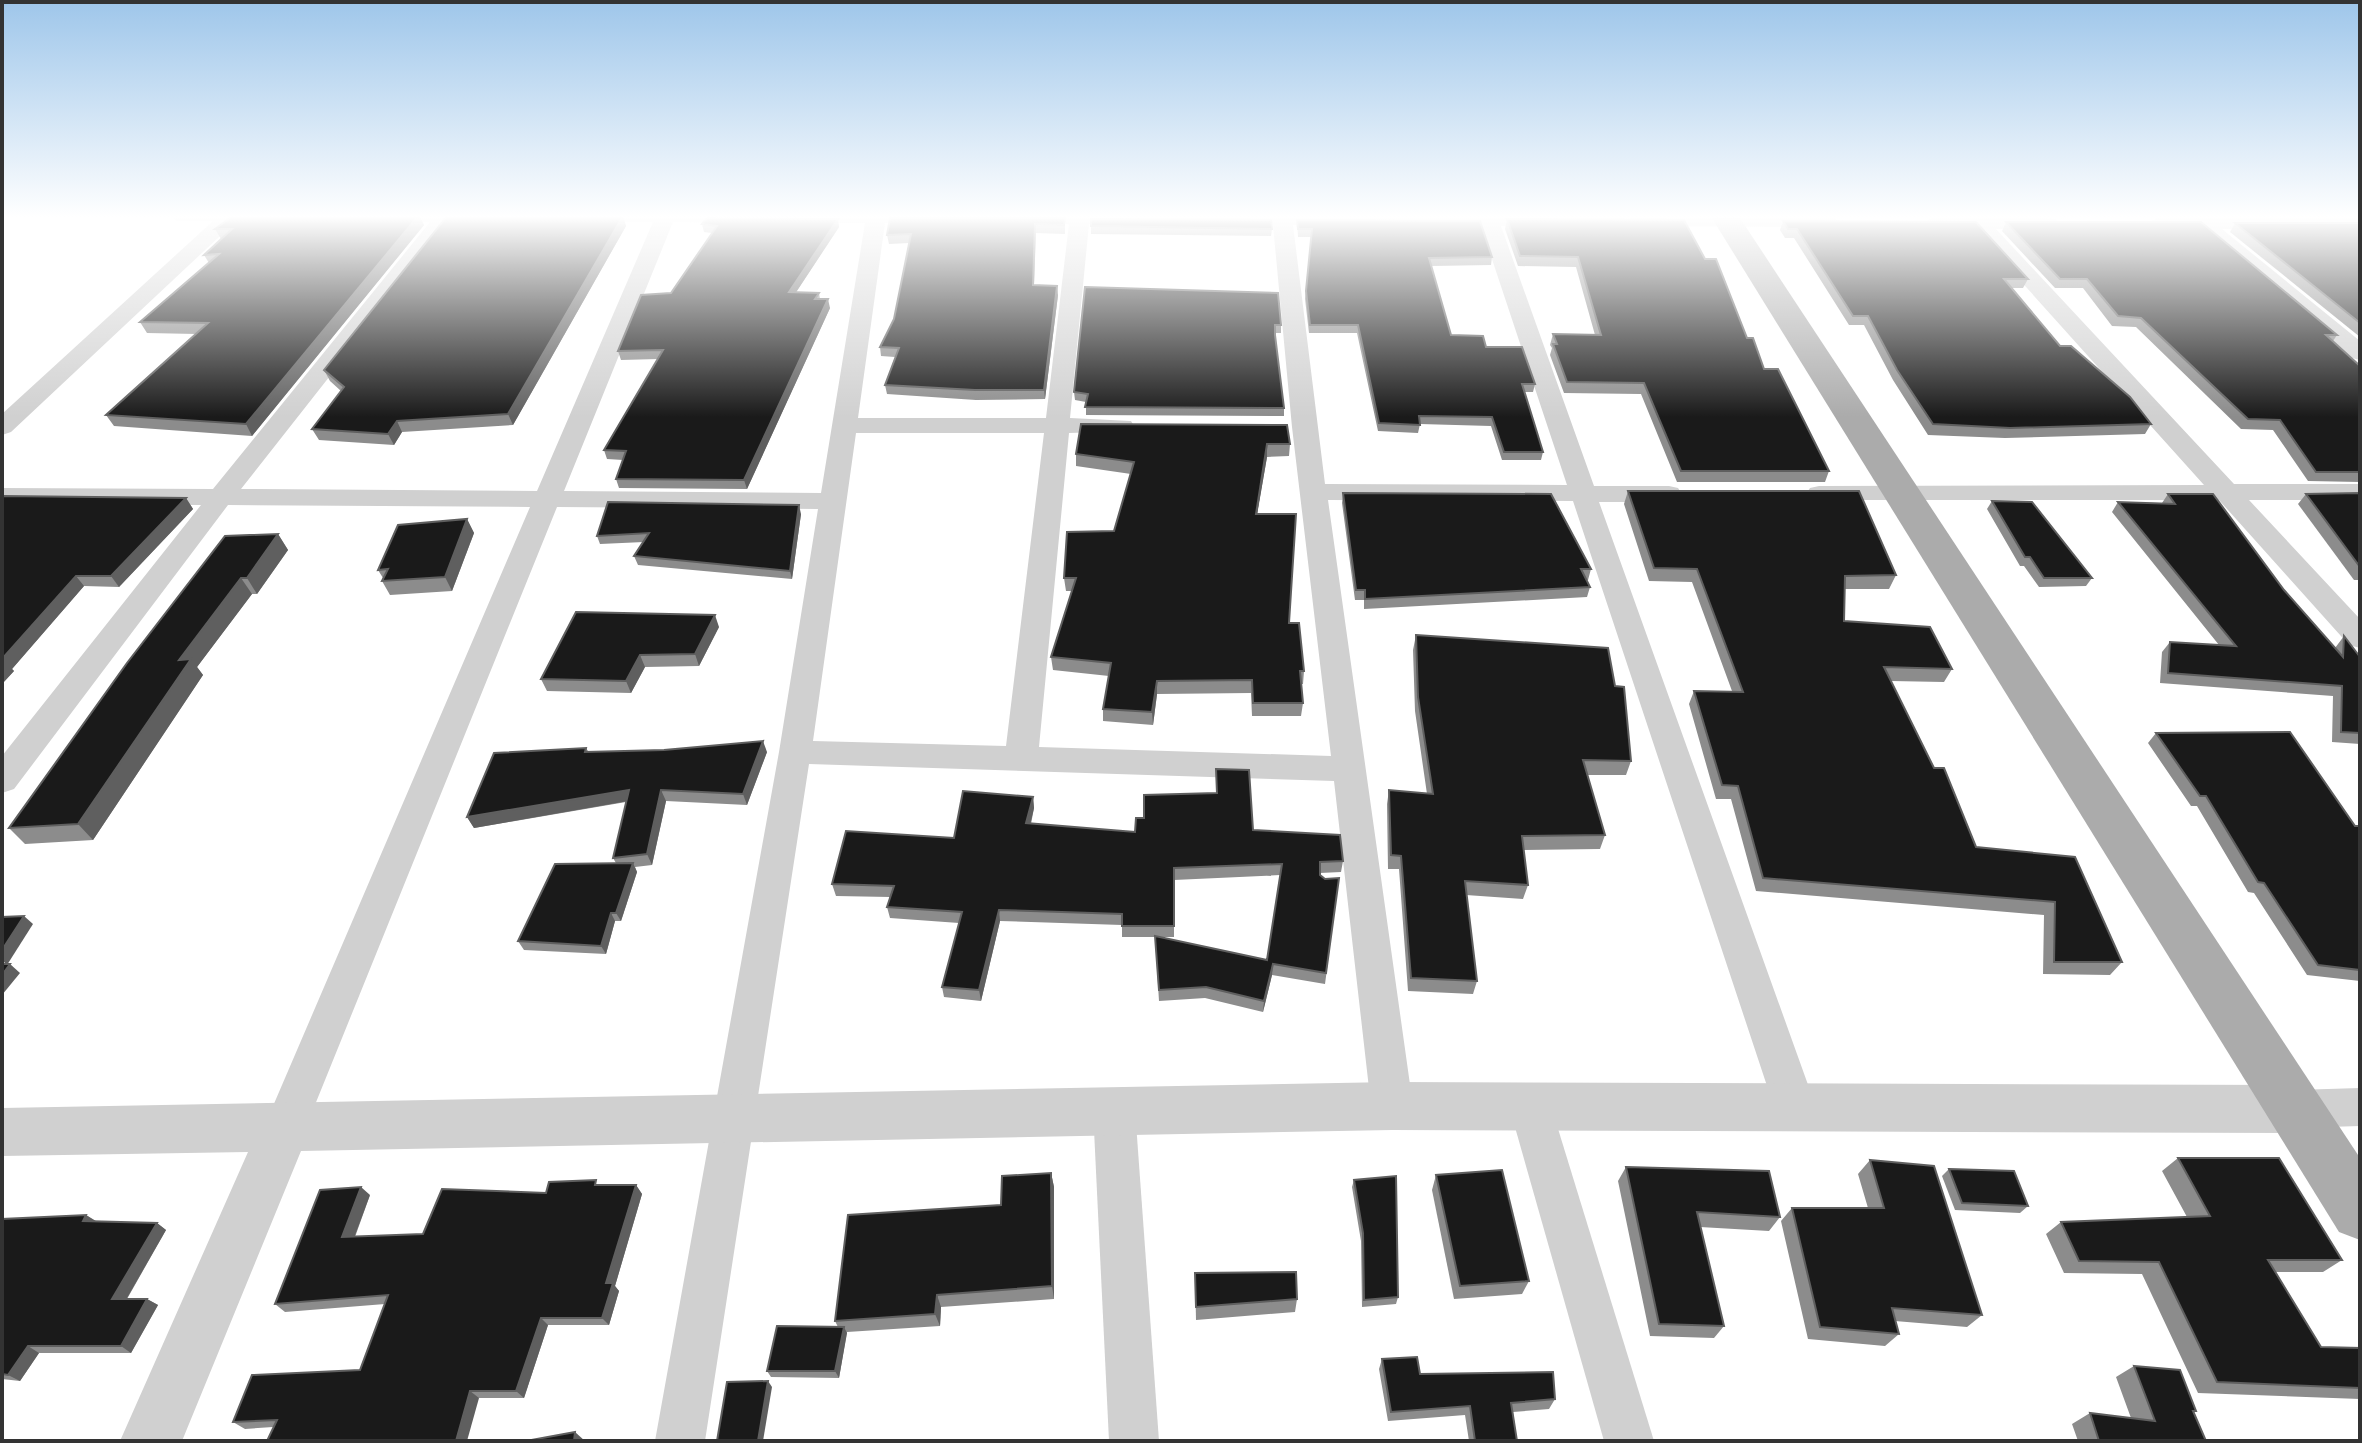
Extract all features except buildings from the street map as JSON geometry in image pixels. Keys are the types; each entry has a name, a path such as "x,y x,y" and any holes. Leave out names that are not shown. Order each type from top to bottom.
{"main road":[{"path":"1767,282 2360,1211"}],"street":[{"path":"2,427 158,282"},
{"path":"2,780 392,282"},
{"path":"151,1441 637,282"},
{"path":"680,1441 795,752 865,282"},
{"path":"1021,759 1072,282"},
{"path":"1289,282 1392,1106"},
{"path":"1510,282 1795,1107"},
{"path":"2033,282 2360,638"},
{"path":"2275,282 2360,353"},
{"path":"844,425 1149,426"},
{"path":"1274,427 1305,427"},
{"path":"1316,492 1694,494"},
{"path":"1790,494 2360,492"},
{"path":"2,496 832,501"},
{"path":"795,752 1350,769"},
{"path":"2,1132 1392,1106 2360,1107"},
{"path":"1530,1106 1629,1441"},
{"path":"1114,1109 1134,1441"}]}
